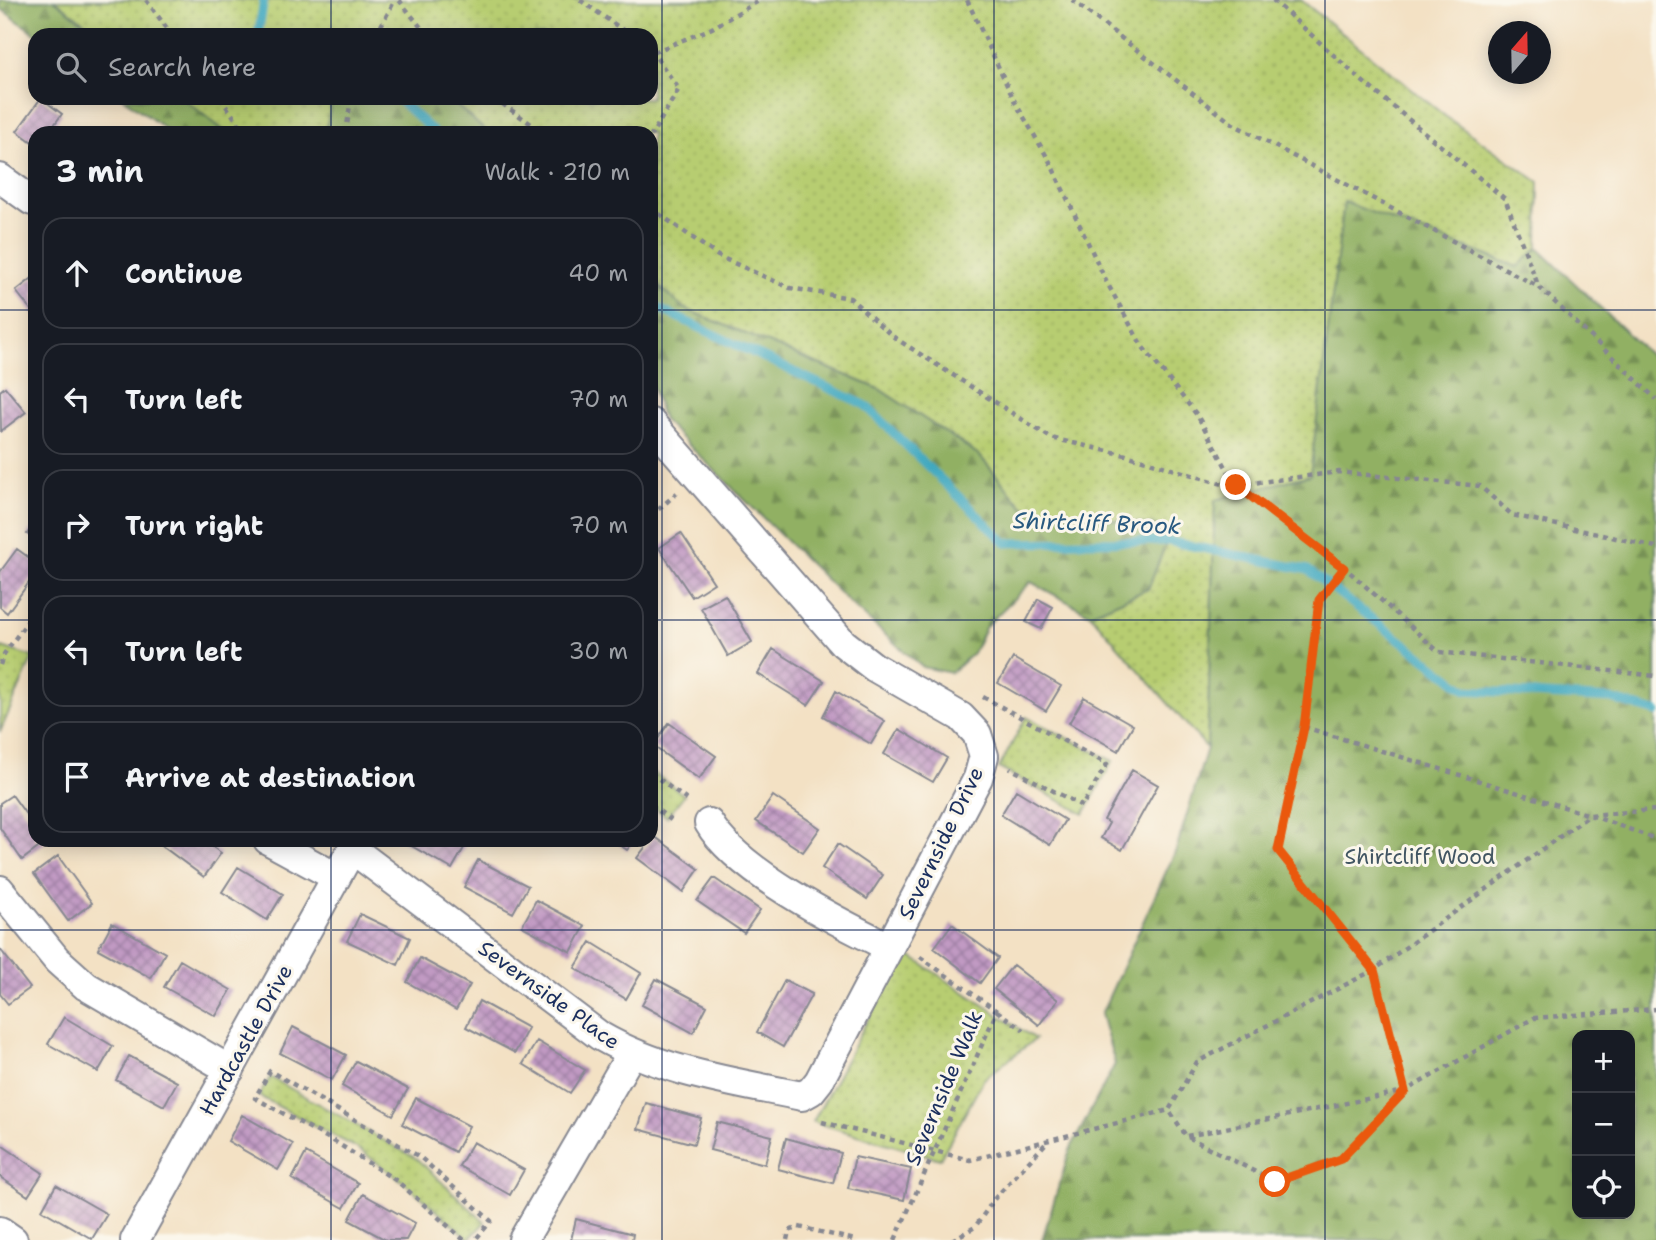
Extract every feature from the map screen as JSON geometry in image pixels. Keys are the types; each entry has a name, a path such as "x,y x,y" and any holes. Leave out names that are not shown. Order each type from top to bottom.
{"street":[{"path":"0,178 28,198"},
{"name":"Severnside Drive","path":"658,431 843,643 874,667 961,717 977,734 984,756 978,778 897,947 811,1091"},
{"path":"709,823 719,841 807,903 897,947"},
{"path":"281,847 336,877"},
{"name":"Hardcastle Drive","path":"135,1240 354,847"},
{"name":"Severnside Place","path":"358,847 600,1036 631,1054 727,1081 802,1096 811,1091"},
{"path":"0,890 57,960 86,986 230,1070"},
{"path":"523,1240 631,1054"},
{"path":"0,1231 13,1240"}],"path":[{"path":"146,0 167,28"},
{"path":"380,28 397,0 420,28"},
{"path":"580,0 620,28"},
{"path":"658,49 712,28 760,0"},
{"path":"967,0 1015,102 1051,162 1106,282 1142,346 1197,415 1236,485 1344,568 1439,652 1656,676"},
{"path":"1072,0 1233,124 1539,287 1656,399"},
{"path":"1273,0 1361,80 1505,199 1539,287"},
{"path":"657,126 679,89 658,58"},
{"path":"225,105 241,126"},
{"path":"347,126 350,105"},
{"path":"504,105 534,126"},
{"path":"658,213 718,256 790,288 850,298 892,336 1051,438 1126,455 1230,486 1339,472 1480,486 1513,515 1656,547"},
{"path":"658,510 681,490"},
{"path":"1344,568 1319,600 1304,727 1278,850 1374,970 1405,1091"},
{"path":"0,665 28,622"},
{"path":"975,701 980,695 1107,764 1082,806 1002,764"},
{"path":"1304,727 1590,815 1656,839"},
{"path":"658,778 688,801"},
{"path":"658,810 671,820"},
{"path":"822,1122 971,1160 1169,1110 1197,1062 1374,970 1590,815 1656,810"},
{"name":"Severnside Walk","path":"895,1240 997,1011 897,947"},
{"path":"1169,1110 1186,1136 1275,1182 1341,1159 1405,1091 1534,1018 1656,1009"},
{"path":"997,1011 1024,1030"},
{"path":"464,1240 397,1181 337,1143 255,1098 270,1071 420,1157 491,1221 475,1240"},
{"path":"1186,1136 1405,1091"},
{"path":"953,1240 975,1227 995,1198 1049,1140"},
{"path":"787,1240 789,1231 799,1227 855,1240"}],"green space":[{"path":"0,0 54,0 91,28 28,28 0,8"},
{"path":"55,0 1301,0 1445,116 1539,182 1538,248 1518,267 1344,203 1310,475 1215,500 1207,748 1090,614 1148,589 1172,528 1023,507 979,455 879,389 683,308 658,285 658,126 480,126 456,105 658,105 658,28 92,28"},
{"path":"133,105 191,105 218,126 161,126"},
{"path":"191,105 331,105 326,126 218,126"},
{"path":"331,105 456,105 480,126 327,126"},
{"name":"Shirtcliff Wood","path":"1344,202 1517,267 1538,248 1656,361 1656,1240 1042,1240 1070,1150 1115,1064 1101,1014 1176,850 1207,748 1215,500 1310,475"},
{"path":"658,285 683,308 879,389 979,455 1023,507 1172,528 1148,589 1090,614 1031,582 986,626 973,653 951,673 922,667 855,608 663,420 658,404"},
{"path":"2,647 28,655 28,668 0,732"},
{"path":"1026,717 1113,761 1084,814 999,768"},
{"path":"658,776 684,795 667,817 658,810"},
{"path":"904,952 1035,1039 984,1079 940,1159 813,1122"},
{"path":"270,1077 417,1159 485,1222 469,1239 405,1183 357,1148 259,1096"}],"building":[{"path":"36,105 50,105 62,114 53,126 28,126 28,139 17,131"},
{"path":"28,282 28,306 16,291"},
{"path":"5,387 26,412 1,431 0,391"},
{"path":"681,533 714,583 692,597 659,548"},
{"path":"17,549 28,557 28,584 7,613 0,607 0,572"},
{"path":"725,595 752,642 728,656 701,608"},
{"path":"1038,599 1053,607 1041,629 1026,622"},
{"path":"773,649 824,681 808,705 758,674"},
{"path":"1013,658 1061,686 1046,711 998,683"},
{"path":"836,691 885,721 871,744 823,716"},
{"path":"1084,697 1133,725 1118,751 1069,723"},
{"path":"669,723 716,756 699,779 658,750 658,739"},
{"path":"899,729 947,758 933,782 884,754"},
{"path":"1132,770 1158,785 1122,850 1101,838 1109,823 1104,820"},
{"path":"1016,790 1065,820 1050,845 1001,815"},
{"path":"12,795 28,817 28,847 39,847 22,860 0,828 0,803"},
{"path":"773,796 820,828 803,852 756,821"},
{"path":"658,839 699,869 683,892 637,858 646,847 658,847"},
{"path":"838,844 883,875 867,899 822,868"},
{"path":"163,847 213,847 221,853 204,877"},
{"path":"413,847 465,847 452,869"},
{"path":"58,856 92,903 68,921 34,874"},
{"path":"478,860 528,886 513,913 464,887"},
{"path":"238,867 283,894 267,920 222,892"},
{"path":"714,878 760,910 744,933 697,901"},
{"path":"536,900 585,926 571,952 522,926"},
{"path":"360,914 410,938 398,965 347,941"},
{"path":"112,923 165,953 151,978 98,949"},
{"path":"952,924 998,958 980,983 934,948"},
{"path":"591,942 641,973 626,999 575,968"},
{"path":"0,949 30,988 8,1004 0,994"},
{"path":"420,958 470,985 456,1010 407,982"},
{"path":"180,960 231,990 216,1016 164,987"},
{"path":"1013,965 1058,1000 1039,1025 994,989"},
{"path":"656,979 707,1006 693,1033 642,1005"},
{"path":"785,980 812,994 783,1047 757,1032"},
{"path":"479,1001 528,1028 515,1053 466,1027"},
{"path":"64,1017 113,1046 98,1072 48,1044"},
{"path":"293,1027 346,1055 332,1080 280,1053"},
{"path":"537,1041 585,1070 570,1093 523,1064"},
{"path":"129,1056 177,1082 164,1106 116,1080"},
{"path":"356,1061 408,1089 393,1115 342,1086"},
{"path":"416,1098 469,1126 455,1152 402,1124"},
{"path":"646,1103 701,1118 694,1144 638,1129"},
{"path":"242,1115 293,1144 278,1170 228,1141"},
{"path":"717,1122 772,1136 765,1164 710,1150"},
{"path":"786,1138 841,1153 833,1183 778,1169"},
{"path":"473,1142 524,1170 510,1195 459,1166"},
{"path":"0,1144 43,1173 28,1196 0,1177"},
{"path":"306,1153 358,1183 344,1208 292,1179"},
{"path":"855,1157 911,1169 904,1200 848,1188"},
{"path":"56,1185 107,1214 92,1239 42,1210"},
{"path":"363,1194 415,1223 406,1240 386,1240 349,1220"},
{"path":"576,1219 633,1234 632,1240 571,1240"}],"waterway":[{"name":"Shirtcliff Brook","path":"259,28 264,0"},
{"name":"Shirtcliff Brook","path":"405,105 427,126"},
{"name":"Shirtcliff Brook","path":"658,308 865,405 1006,543 1168,541 1308,570 1466,690 1611,699 1656,712"}],"route":[{"path":"1236,485 1344,568 1319,600 1304,727 1278,850 1374,970 1405,1091 1341,1159 1275,1182"}]}
